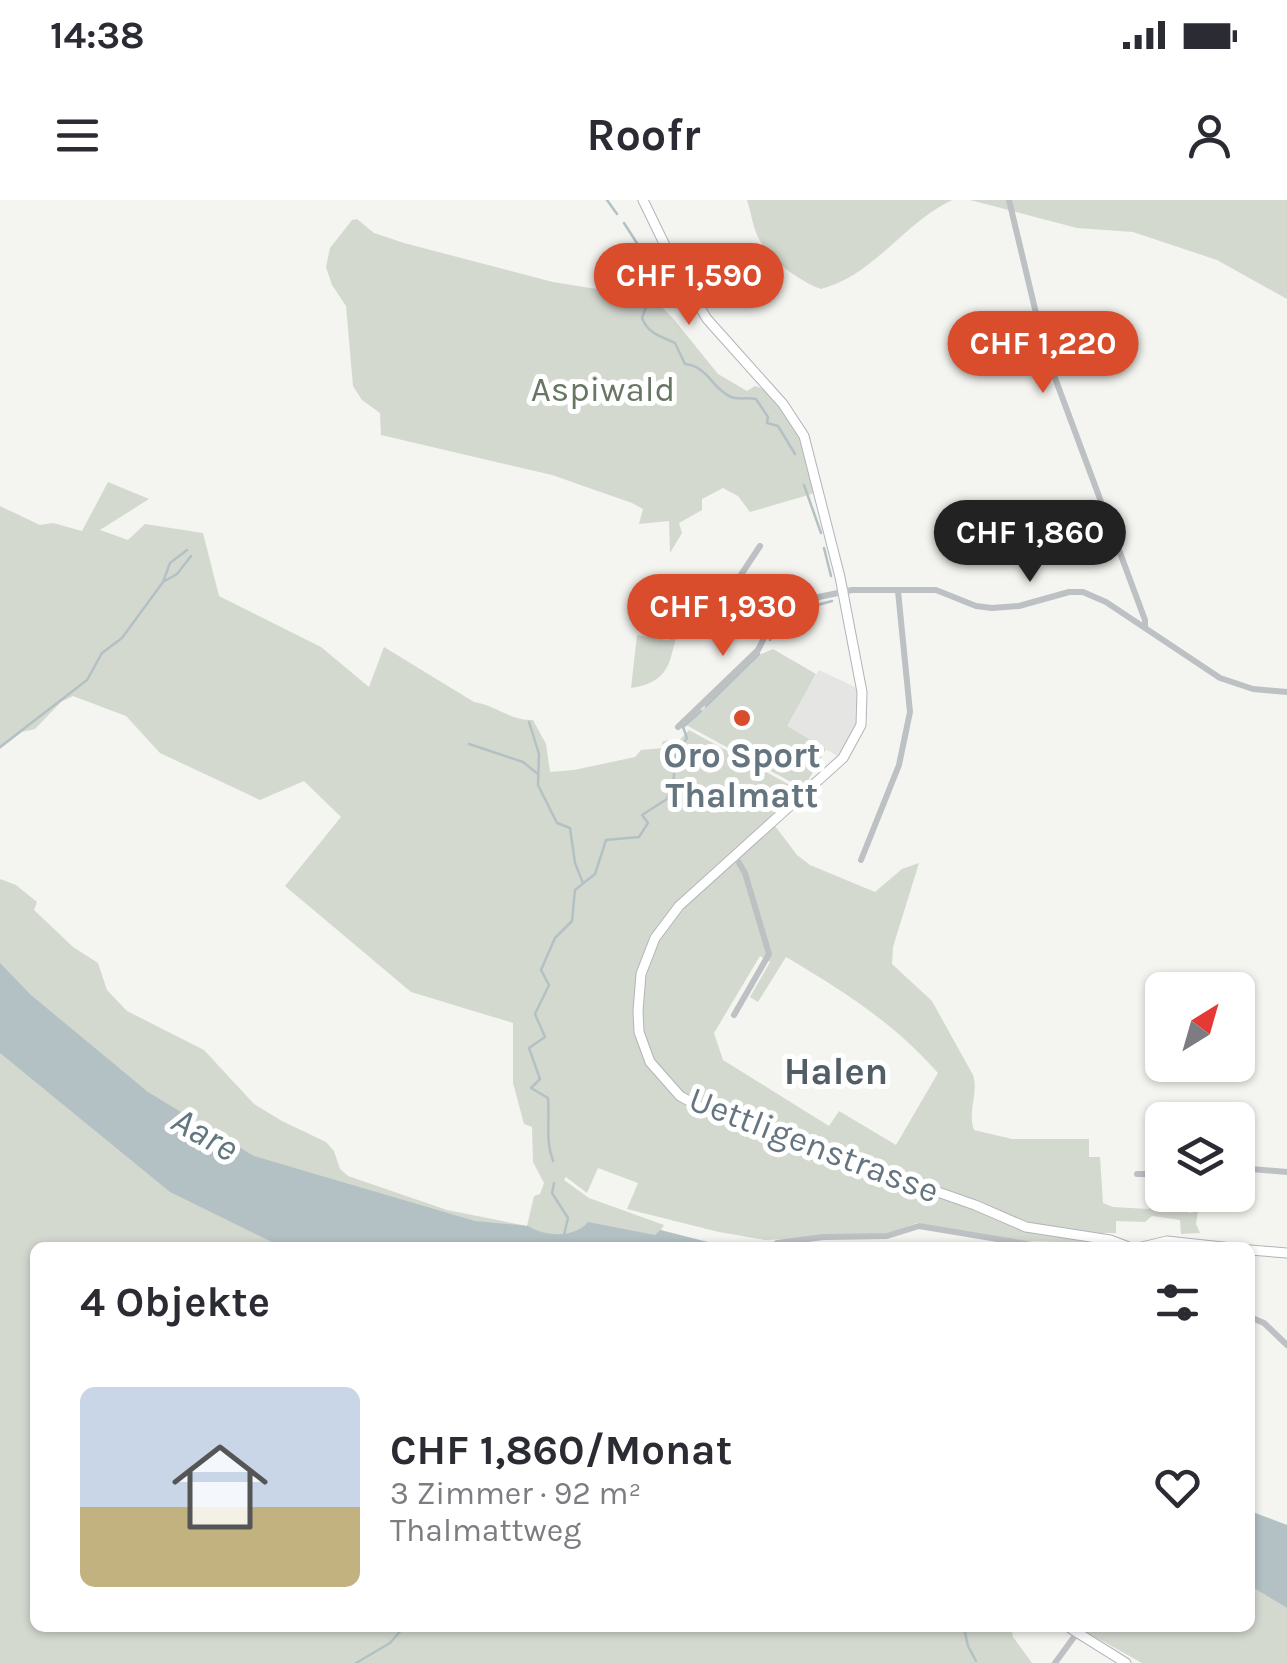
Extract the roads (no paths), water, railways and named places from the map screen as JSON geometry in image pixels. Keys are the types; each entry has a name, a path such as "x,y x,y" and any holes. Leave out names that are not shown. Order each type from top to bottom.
{"main road":[{"name":"Uettligenstrasse","path":"643,200 706,319 783,404 801,430 843,592 862,692 859,732 838,764 679,906 655,938 646,956 638,992 639,1032 650,1062 669,1087 709,1112 1026,1226 1115,1242"},
{"path":"1255,1250 1287,1253"},
{"path":"1076,1632 1126,1663"}],"street":[{"path":"1009,200 1046,351 1145,628"},
{"path":"719,608 760,546"},
{"path":"861,860 899,766 910,712 898,590"},
{"path":"660,593 746,612 843,592 943,591 976,606 992,608 1082,592 1100,598 1220,678 1253,689 1287,692"},
{"path":"678,727 761,646 765,610"},
{"path":"734,1014 768,956 746,872 735,856"},
{"path":"1255,1169 1287,1172"},
{"path":"1137,1174 1145,1174"},
{"path":"777,1242 887,1236 916,1226 1019,1242"},
{"path":"1255,1319 1287,1345"},
{"path":"1055,1663 1072,1632"}],"water":[{"name":"Aare","path":"0,963 31,995 148,1092 254,1156 475,1221 528,1226 560,1234 576,1231 588,1222 655,1235 660,1230 707,1242 272,1242 170,1192 0,1053"},
{"path":"1255,1513 1287,1525 1287,1608 1255,1589"}],"waterway":[{"path":"607,200 617,214"},
{"path":"624,223 642,251 646,286"},
{"path":"647,304 642,318 648,328 675,343 685,364 700,369 724,393 734,398 756,399 768,417 767,423 778,426 795,454"},
{"path":"804,485 821,533"},
{"path":"824,548 831,576"},
{"path":"163,582 170,563 187,550"},
{"path":"0,747 87,680 102,653 122,638 163,582 177,574 191,556"},
{"path":"770,640 781,615 832,601"},
{"path":"706,706 759,654"},
{"path":"553,1161 548,1138 548,1098 531,1088 540,1079 529,1048 545,1037 535,1014 549,985 541,970 555,938 572,921 575,890 595,874 606,840 639,837 648,823 642,815 667,799 675,755 687,738 683,727 701,711"},
{"path":"529,722 539,754 538,785 557,823 570,828 575,863 583,883"},
{"path":"469,744 523,762 538,774"},
{"path":"554,1183 552,1193 568,1218 564,1235"},
{"path":"356,1663 390,1643 400,1632"},
{"path":"965,1632 976,1661"}],"place":[{"name":"Oro Sport Thalmatt","path":"742,718"}],"district":[{"name":"Halen","path":"836,1071"}],"park label":[{"name":"Aspiwald","path":"603,389"}]}
